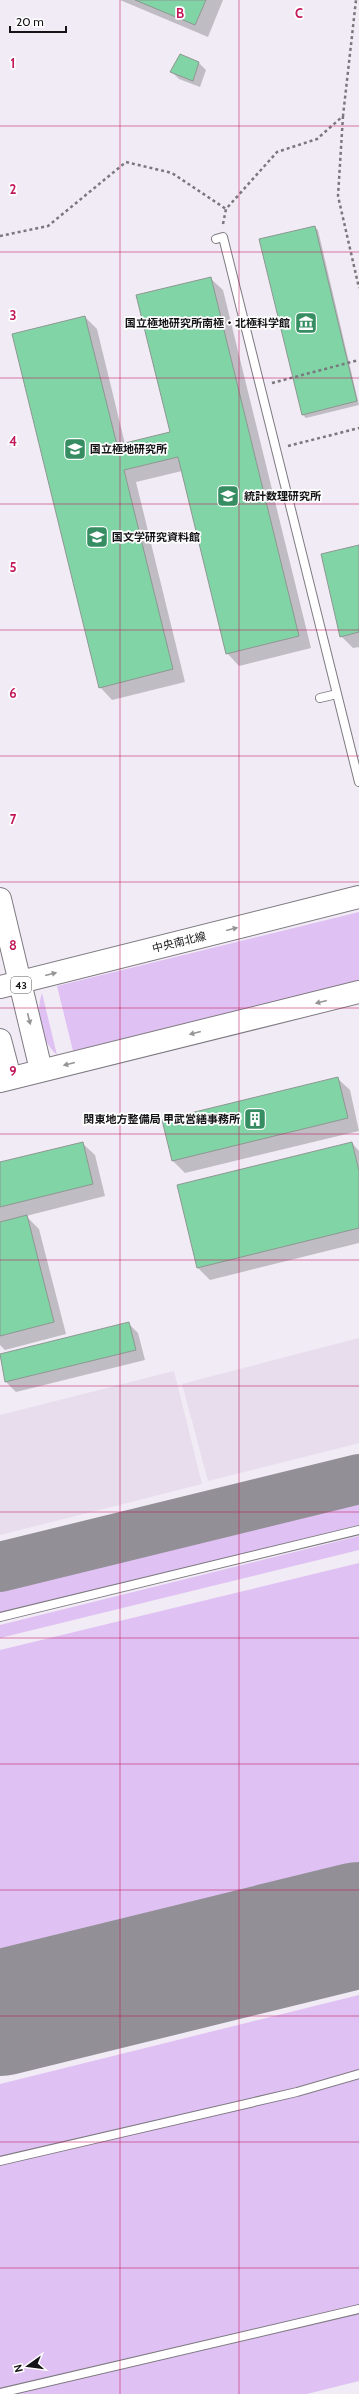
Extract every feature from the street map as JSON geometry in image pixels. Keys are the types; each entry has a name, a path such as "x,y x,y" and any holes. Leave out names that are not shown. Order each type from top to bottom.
{"main road":[{"name":"中央南北線","path":"10,985 359,897"},
{"name":"43","path":"0,900 10,985 42,1070"},
{"path":"0,1040 5,1079 359,992"}],"lane":[{"path":"219,238 260,386 359,782"},
{"path":"320,698 337,694"},
{"path":"0,1617 359,1530"},
{"path":"0,2161 297,2092 359,2074"},
{"path":"0,2393 359,2308"}],"path":[{"path":"356,0 343,116 338,196 359,288"},
{"path":"219,238 222,218 226,209 277,152 317,139 343,116"},
{"path":"0,236 48,226 126,162 172,173 226,209"},
{"path":"260,386 359,360"},
{"path":"276,449 359,428"}],"shaded area":[{"path":"359,912 359,982 73,1051 57,986"},
{"path":"42,993 57,1055 46,1042 40,1026 39,1009"},
{"path":"359,1338 359,1443 208,1481 182,1384"},
{"path":"174,1371 202,1484 0,1535 0,1415"},
{"path":"212,1491 216,1506 153,1521 150,1506"},
{"path":"359,1499 359,1525 0,1614 0,1587"},
{"path":"130,1511 134,1527 58,1545 55,1529"},
{"path":"39,1535 42,1550 0,1559 0,1544"},
{"path":"359,1536 359,1550 0,1638 0,1625"},
{"path":"359,1563 359,1866 0,1954 0,1650"},
{"path":"359,1995 359,2381 307,2394 0,2394 0,2084"}],"building":[{"path":"135,0 206,0 195,25"},
{"path":"180,54 199,62 193,81 170,72"},
{"path":"315,226 357,401 302,415 259,239"},
{"path":"211,277 299,636 226,654 178,457 124,470 173,669 99,688 12,334 85,316 117,445 170,432 136,295"},
{"path":"359,545 359,632 340,637 321,554"},
{"name":"関東地方整備局 甲武営繕事務所","path":"338,1077 348,1118 172,1161 162,1120"},
{"path":"83,1142 93,1184 0,1207 0,1162"},
{"path":"352,1142 359,1171 359,1228 197,1268 177,1185"},
{"path":"27,1215 54,1322 0,1336 0,1222"},
{"path":"129,1322 136,1350 5,1382 0,1354"}],"taxiway":[{"path":"0,1567 359,1479"}],"runway":[{"path":"0,2013 359,1925"}],"place":[{"name":"国立極地研究所南極・北極科学館","path":"306,323"},
{"name":"国立極地研究所","path":"75,449"},
{"name":"統計数理研究所","path":"228,496"},
{"name":"国文学研究資料館","path":"97,537"},
{"name":"関東地方整備局 甲武営繕事務所","path":"255,1119"}]}
